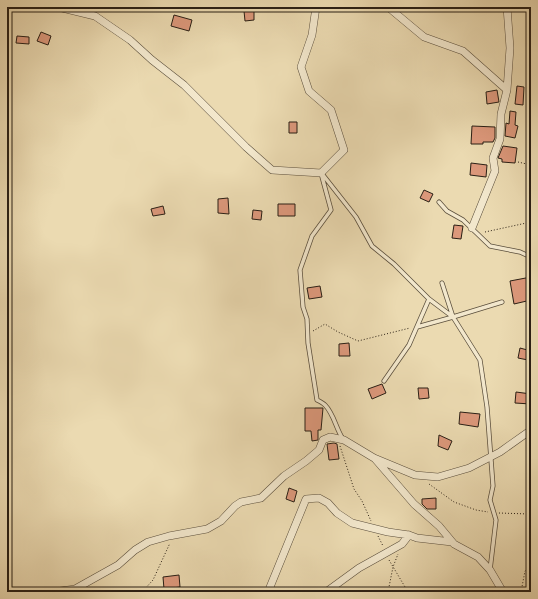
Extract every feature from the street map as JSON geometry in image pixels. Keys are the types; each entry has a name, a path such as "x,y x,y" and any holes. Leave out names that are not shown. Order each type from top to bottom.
{"street":[{"path":"58,7 95,16 130,40 152,60 184,84 246,147 272,170 321,173 344,150 331,110 309,91 301,67 312,35 316,7"},
{"path":"388,7 424,38 463,51 507,90"},
{"path":"472,228 495,172 493,158 500,139 501,114 507,90 510,48 507,7"},
{"path":"53,592 75,589 118,565 135,550 148,542 207,529 221,521 235,506 241,502 261,498 284,476 319,450 323,440 330,437 341,439 374,458 415,475 438,477 469,468 491,457 529,432 531,441"},
{"path":"374,458 414,504 439,526 454,544 478,557 490,570 503,592"},
{"path":"268,592 306,499 319,498 328,503 337,513 352,523 417,538 452,542"},
{"path":"326,592 359,568 402,544 409,535"}],"lane":[{"path":"321,173 356,217 372,246 394,264 429,298 453,317"},
{"path":"321,173 331,210 312,236 300,270 303,307 308,319 308,334 317,400 325,405 333,419 341,439"},
{"path":"439,202 447,211 463,220 490,246 520,252 531,257"},
{"path":"442,283 453,317 480,360 487,408 491,457 493,486 490,500 496,520 490,570"},
{"path":"384,381 409,345 429,298"},
{"path":"416,326 453,317 502,302"}],"path":[{"path":"518,162 531,165"},
{"path":"478,234 531,222"},
{"path":"308,334 326,324 338,332 358,341 416,326"},
{"path":"341,439 354,489 362,501 393,567 408,592"},
{"path":"427,482 454,502 476,510 494,513 529,514 531,518"},
{"path":"531,530 531,535"},
{"path":"142,592 153,580 163,556 175,535"},
{"path":"388,592 393,567 402,544"},
{"path":"522,592 524,571 529,567 531,562"}],"building":[{"path":"244,11 254,11 254,20 245,21"},
{"path":"174,15 192,20 189,31 171,26"},
{"path":"41,32 51,36 48,45 37,41"},
{"path":"17,36 29,37 29,44 16,43"},
{"path":"517,86 524,87 523,105 515,104"},
{"path":"497,90 499,102 487,104 486,92"},
{"path":"510,111 516,112 515,125 518,126 515,138 505,136 506,123 509,124"},
{"path":"289,122 297,122 297,133 289,133"},
{"path":"472,126 495,127 495,138 493,142 471,144"},
{"path":"503,146 517,148 515,163 502,162 502,159 498,158"},
{"path":"471,163 487,165 486,177 470,175"},
{"path":"424,190 433,194 429,202 420,198"},
{"path":"228,198 229,214 218,213 218,199"},
{"path":"278,204 295,204 295,216 278,216"},
{"path":"163,206 165,214 153,216 151,209"},
{"path":"253,210 262,211 261,220 252,219"},
{"path":"454,225 463,226 461,239 452,238"},
{"path":"531,277 531,289 529,289 531,300 514,304 510,281"},
{"path":"320,286 322,297 309,299 307,288"},
{"path":"349,343 350,356 339,356 339,344"},
{"path":"520,348 531,351 528,360 518,358"},
{"path":"382,384 386,393 372,399 368,389"},
{"path":"418,388 428,388 429,398 419,399"},
{"path":"516,392 531,394 531,404 515,403"},
{"path":"305,408 323,408 321,430 318,430 318,440 312,441 311,431 305,431"},
{"path":"460,412 480,414 478,427 459,424"},
{"path":"439,435 452,441 448,450 438,446"},
{"path":"327,444 337,444 339,459 329,460"},
{"path":"289,488 297,491 294,502 286,499"},
{"path":"436,498 436,509 427,509 422,504 422,499"},
{"path":"179,575 180,587 164,589 163,577"}]}
